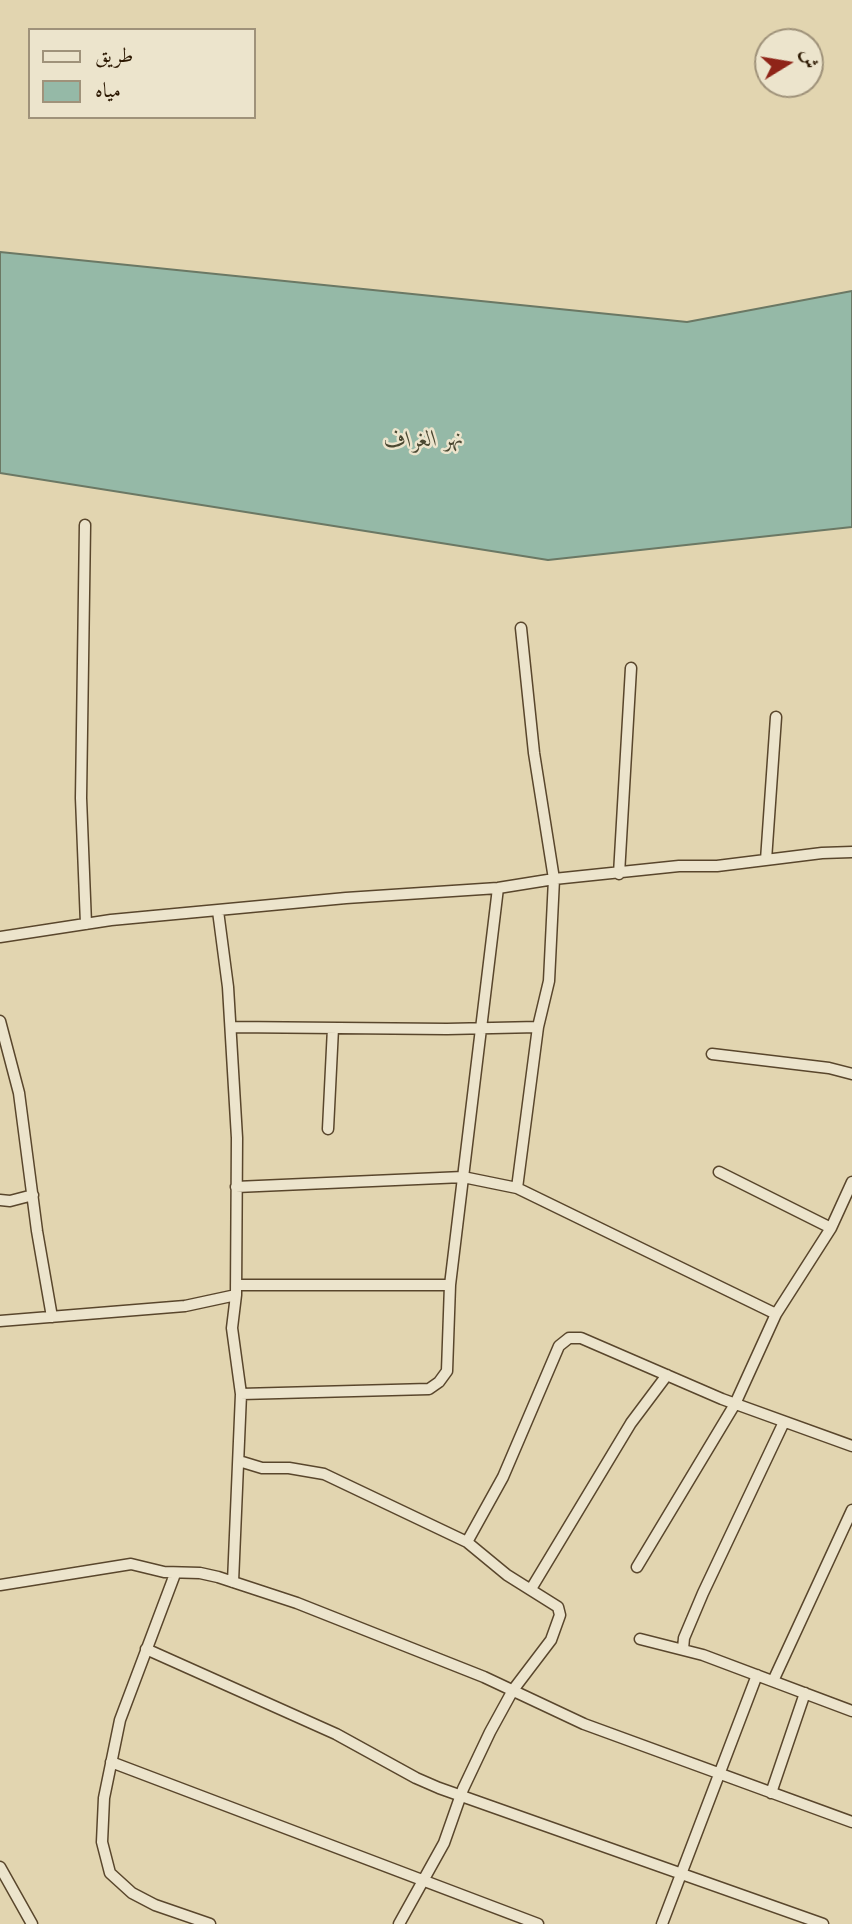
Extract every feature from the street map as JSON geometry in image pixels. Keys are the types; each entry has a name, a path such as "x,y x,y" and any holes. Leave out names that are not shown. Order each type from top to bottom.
{"street":[{"path":"85,525 81,799 86,923"},
{"path":"517,1188 538,1027 549,981 554,879 534,753 521,628"},
{"path":"619,874 631,668"},
{"path":"766,860 776,717"},
{"path":"0,937 86,923 346,898 498,888 554,879 679,866 717,866 852,852"},
{"path":"241,1394 429,1389 439,1382 447,1371 450,1285 498,888"},
{"path":"218,911 231,1027 237,1138 236,1290 232,1328 241,1394 233,1581"},
{"path":"0,1021 19,1093 52,1317"},
{"path":"231,1027 538,1027"},
{"path":"328,1129 333,1028"},
{"path":"712,1054 829,1068 852,1074"},
{"path":"719,1172 831,1228"},
{"path":"236,1187 463,1177 517,1188 776,1314"},
{"path":"637,1567 735,1404 776,1314 831,1228 852,1182"},
{"path":"0,1200 10,1201 33,1195"},
{"path":"0,1321 185,1306 236,1290 450,1285"},
{"path":"467,1542 503,1477 548,1369 563,1342 569,1338 581,1338 735,1404 852,1446"},
{"path":"531,1589 631,1423 667,1375"},
{"path":"683,1649 684,1638 703,1593 784,1422"},
{"path":"239,1461 262,1468 289,1468 324,1474 467,1542 507,1575 558,1607 560,1615 551,1640 513,1690 470,1772 444,1843 399,1924"},
{"path":"773,1681 852,1510"},
{"path":"0,1585 123,1564 175,1574 200,1573 233,1581 310,1608 513,1690 584,1724 852,1822"},
{"path":"175,1574 120,1720 104,1798 104,1857 110,1873 132,1893 155,1905 210,1924"},
{"path":"640,1639 683,1649 852,1711"},
{"path":"146,1649 324,1728 416,1778 460,1796 823,1924"},
{"path":"662,1924 757,1675"},
{"path":"771,1793 805,1693"},
{"path":"111,1762 538,1924"},
{"path":"0,1867 32,1924"}],"water":[{"name":"نهر الغراف","path":"0,252 687,322 852,291 852,527 548,560 0,473"}]}
